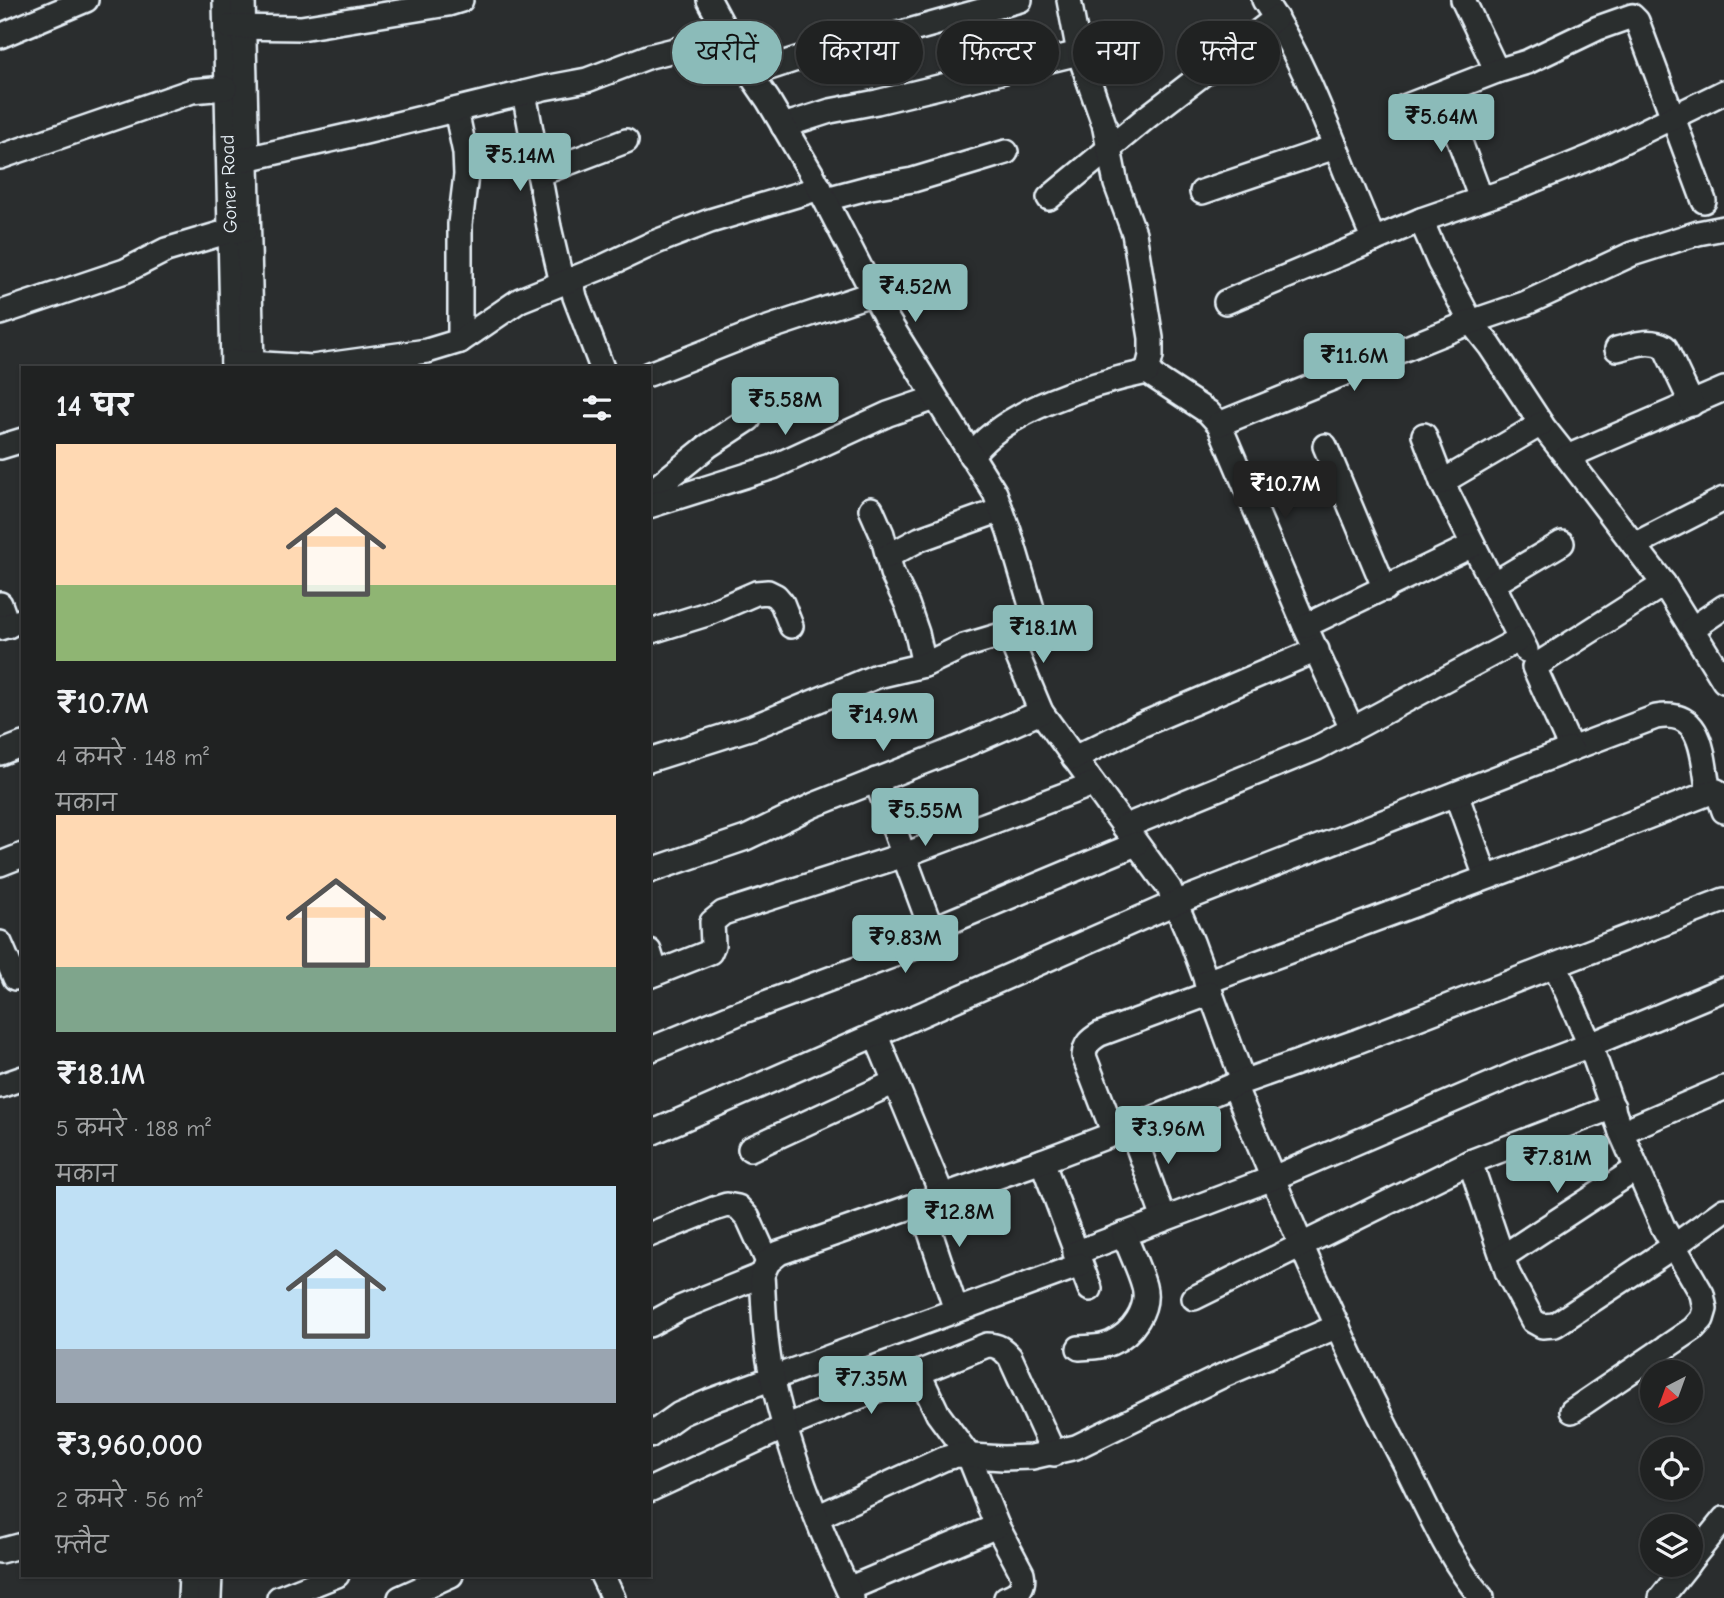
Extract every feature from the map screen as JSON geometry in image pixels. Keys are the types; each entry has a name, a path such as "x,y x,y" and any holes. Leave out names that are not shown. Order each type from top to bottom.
{"street":[{"path":"0,36 86,0"},
{"name":"Goner Road","path":"225,0 235,27 246,159 239,230"},
{"name":"Goner Road","path":"242,365 239,230 225,88 235,27 243,0"},
{"path":"235,27 301,28 461,0"},
{"path":"709,0 720,21"},
{"path":"782,64 816,53 873,41 957,8 1020,0"},
{"path":"1069,0 1073,21"},
{"path":"1463,0 1497,71"},
{"path":"1049,198 1147,117 1270,9 1287,34 1313,90 1374,240"},
{"path":"1404,107 1527,62 1598,28 1632,16 1637,21 1704,201"},
{"path":"246,159 587,80 650,56 672,51"},
{"path":"783,126 830,111 1073,54"},
{"path":"651,759 753,727 877,676 924,665 964,646 1008,633 1028,624 1033,612 995,493 935,398 874,293 823,193 757,84"},
{"path":"1090,84 1104,124 1116,184 1135,233 1151,338 1151,356 1147,372"},
{"path":"0,158 192,91 225,88"},
{"path":"1226,302 1421,220 1591,157 1724,92"},
{"path":"524,93 539,174 567,281 601,366"},
{"path":"1442,93 1481,200"},
{"path":"456,110 465,153 466,175 460,224 460,341"},
{"path":"539,174 626,141"},
{"path":"1202,192 1335,147"},
{"path":"319,366 427,351 460,341 520,300 710,221 823,193 913,180 1006,152"},
{"path":"1421,220 1471,321 1498,356 1541,424 1664,584 1724,681"},
{"path":"1219,424 1471,321 1524,303 1632,254 1698,233 1724,228"},
{"path":"0,313 125,271 166,250 239,230"},
{"path":"651,373 756,332 874,293"},
{"path":"1617,349 1648,342 1665,347 1692,404"},
{"path":"242,365 277,366"},
{"path":"971,456 981,441 1001,426 1034,409 1086,389 1147,372 1208,412 1219,424 1352,729"},
{"path":"1567,457 1724,389"},
{"path":"651,497 696,493 773,467 888,415 935,398"},
{"path":"651,497 708,446 749,419"},
{"path":"1442,482 1541,424"},
{"path":"1424,435 1442,482 1534,667 1571,749"},
{"path":"0,447 21,441"},
{"path":"1325,446 1385,589"},
{"path":"1634,545 1724,499"},
{"path":"871,509 882,534 892,573 917,633 924,665"},
{"path":"888,556 920,539 1001,510"},
{"path":"1493,584 1562,543"},
{"path":"1306,626 1473,545"},
{"path":"1534,667 1664,584"},
{"path":"651,631 707,614 756,593 768,592 782,603 792,626"},
{"path":"1693,628 1724,607"},
{"path":"1008,633 1041,712 1168,888 1208,987 1273,1178 1301,1245 1387,1430 1432,1517 1482,1598"},
{"path":"651,1049 736,1014 914,948 932,932 949,922 1317,748 1520,639"},
{"path":"1074,758 1139,726 1317,650"},
{"path":"651,870 747,838 814,805 1041,712"},
{"path":"651,1133 1175,903 1656,717 1679,716 1688,721 1698,737 1718,796 1486,877 1208,987 1090,1040 1085,1047 1084,1056 1164,1219"},
{"path":"0,752 21,745"},
{"path":"876,780 932,932"},
{"path":"653,975 710,952 713,944 712,922 723,914 904,855 1093,784"},
{"path":"1456,794 1486,877"},
{"path":"0,864 21,856"},
{"path":"651,1324 765,1268 779,1254 1042,1161 1239,1083 1358,1041 1724,901"},
{"path":"0,943 13,979"},
{"path":"1555,965 1590,1045 1636,1169 1674,1246 1702,1294 1715,1308 1693,1329 1572,1411"},
{"path":"651,1429 680,1414 772,1378 956,1310 1078,1259 1124,1234 1273,1178 1522,1070 1590,1045 1724,989"},
{"path":"876,1036 942,1195"},
{"path":"0,1086 21,1079"},
{"path":"750,1149 895,1082"},
{"path":"1621,1132 1724,1088"},
{"path":"1194,1298 1470,1163 1613,1107"},
{"path":"1042,1161 1090,1289"},
{"path":"1470,1163 1502,1257 1533,1321 1542,1326 1555,1325 1724,1210"},
{"path":"1502,1257 1636,1169"},
{"path":"920,1202 956,1310"},
{"path":"651,1234 727,1205 738,1207 748,1218 765,1268 772,1378 785,1427 817,1517 850,1594 997,1526"},
{"path":"1079,1348 1111,1343 1128,1333 1141,1315 1145,1287 1124,1234"},
{"path":"817,1517 957,1455 1003,1458 1054,1454 1076,1447 1224,1375 1338,1326"},
{"path":"651,1489 785,1427 987,1345 1003,1349 1010,1357 1054,1454"},
{"path":"919,1374 938,1414 969,1456 997,1526 1022,1573 1024,1581 1016,1594 1006,1598"},
{"path":"1703,1545 1724,1519"},
{"path":"0,1552 21,1546"},
{"path":"190,1598 191,1577"},
{"path":"209,1598 210,1577"},
{"path":"279,1598 332,1577"},
{"path":"400,1598 447,1577"},
{"path":"604,1577 613,1598"},
{"path":"1661,1598 1678,1577"}]}
